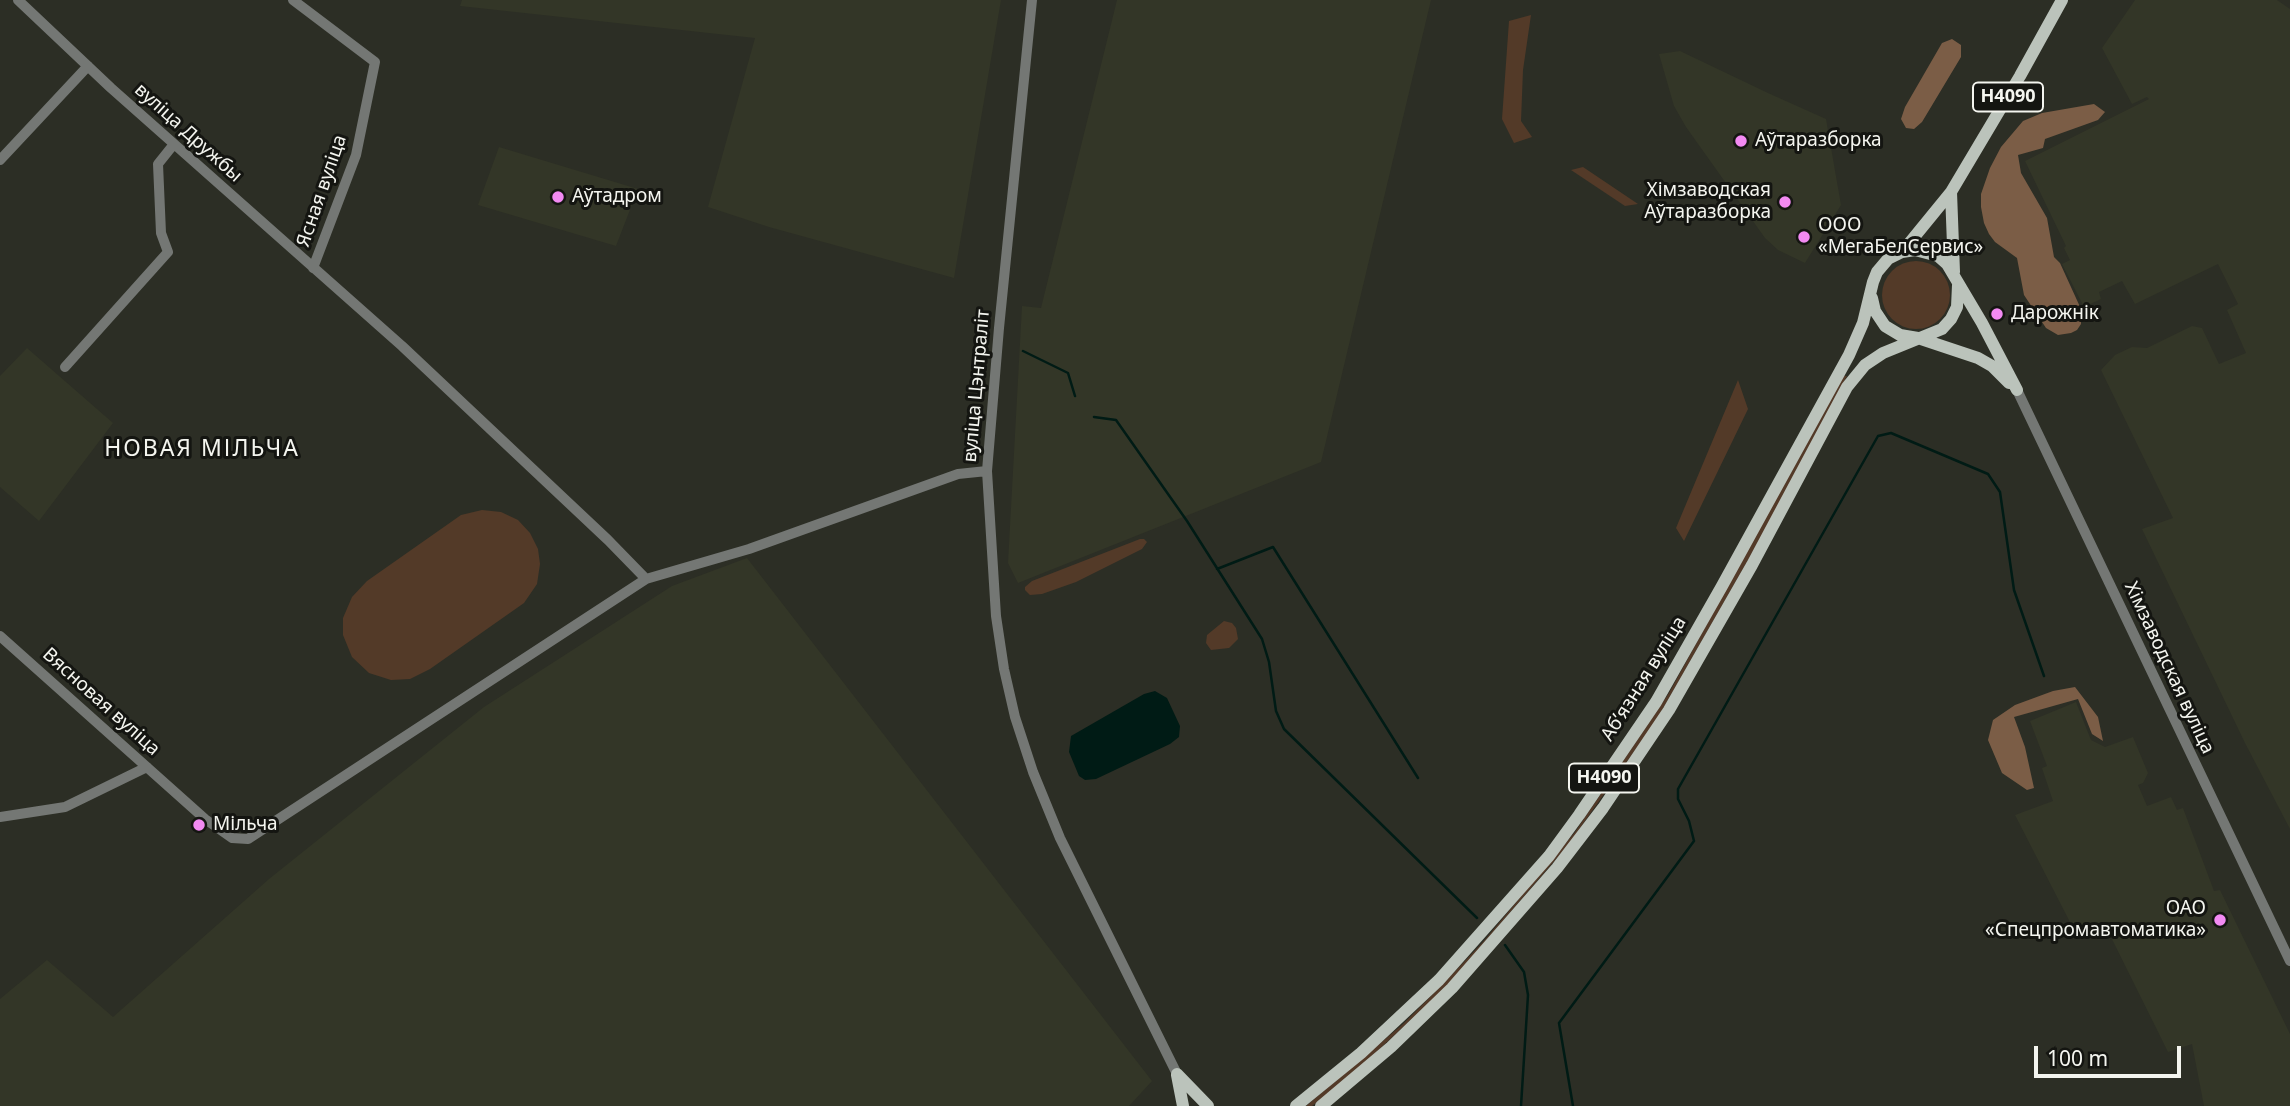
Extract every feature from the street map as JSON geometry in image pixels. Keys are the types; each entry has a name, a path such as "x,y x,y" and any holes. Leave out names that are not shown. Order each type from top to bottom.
{"main road":[{"name":"Н4090","path":"1871,294 1877,272 1888,259 1902,252 1951,192 2062,0"},
{"name":"Н4090","path":"1918,338 1942,329 1957,307 1959,294 1951,192"},
{"path":"1902,252 1927,251 1947,264 2017,390"},
{"path":"1871,294 1875,311 1885,326 1900,335 1918,338 1978,358 1992,366 2017,390"},
{"name":"Абʼязная вуліца","path":"1296,1106 1362,1053 1415,1004 1494,920 1549,856 1656,702 1849,355 1863,323 1871,294"},
{"name":"Абʼязная вуліца","path":"1321,1106 1391,1047 1451,988 1557,868 1603,808 1669,710 1752,565 1847,387 1865,365 1883,353 1918,338"},
{"path":"1177,1074 1183,1106"},
{"path":"1177,1074 1208,1106"}],"street":[{"name":"вуліца Дружбы","path":"18,0 431,374 646,579"},
{"name":"Ясная вуліца","path":"293,0 375,62 356,155 313,268"},
{"name":"вуліца Цэнтраліт","path":"1032,0 986,471 996,616 1015,717 1033,772 1060,838 1177,1074"},
{"path":"0,160 88,66"},
{"path":"65,366 168,252 161,233 158,164 174,144"},
{"name":"Хімзаводская вуліца","path":"2017,390 2290,961"},
{"path":"646,579 750,548 958,474 986,471"},
{"name":"Вясновая вуліца","path":"0,636 205,819 232,838 240,840 261,832 646,579"},
{"path":"0,817 65,807 146,767"}],"shaded area":[{"path":"462,0 1001,0 954,278 769,227 708,207 755,38 460,6"},
{"path":"1117,0 1431,0 1321,462 1018,583 1008,563 1022,306 1041,308"},
{"path":"2135,0 2277,0 2290,9 2290,829 2245,743 2142,529 2173,518 2101,370 2115,355 2132,347 2147,348 2192,326 2202,328 2219,364 2246,353 2227,310 2238,304 2218,264 2135,304 2122,281 2099,292 2101,299 2084,307 2062,264 2070,260 2064,248 2066,246 2025,161 2149,99 2147,97 2132,104 2102,48"},
{"path":"1531,15 1523,70 1521,121 1532,137 1514,143 1502,119 1509,21"},
{"path":"1952,39 1961,45 1961,57 1922,122 1914,129 1906,128 1901,119 1905,107 1942,43"},
{"name":"Аўтаразборка","path":"1680,51 1826,119 1841,205 1805,263 1778,250 1765,238 1686,127 1674,106 1659,54"},
{"path":"2094,104 2105,112 2098,120 2045,139 2043,148 2018,155 2021,173 2047,218 2054,257 2060,263 2081,309 2081,324 2077,330 2058,335 2046,328 2024,295 2017,258 1995,242 1989,234 1984,223 1981,194 2001,147 2023,121 2042,113"},
{"name":"Аўтадром","path":"499,147 638,189 616,246 478,205"},
{"path":"1583,167 1638,204 1625,206 1571,170"},
{"path":"1916,261 1929,264 1940,271 1947,282 1950,295 1947,308 1940,319 1929,326 1916,329 1903,326 1892,319 1885,308 1882,295 1885,282 1892,271 1903,264"},
{"path":"27,348 113,423 39,521 0,487 0,376"},
{"path":"1843,376 1847,376 1764,532 1657,719 1568,845 1444,989 1359,1068 1312,1106 1306,1106 1403,1024 1438,989 1483,942 1575,832 1669,693"},
{"path":"1738,380 1748,409 1684,541 1676,528"},
{"path":"482,510 501,512 518,520 530,533 538,549 540,564 537,584 524,603 430,669 410,679 391,680 369,673 352,657 343,635 343,618 352,597 367,581 461,515"},
{"path":"1140,539 1147,542 1142,549 1076,582 1042,594 1030,595 1025,590 1032,581"},
{"path":"747,558 1152,1081 1129,1106 0,1106 0,999 47,960 113,1017 269,879 484,707 672,586"},
{"path":"1224,621 1232,623 1236,628 1238,639 1229,648 1211,650 1206,643 1207,635"},
{"path":"2075,687 2098,717 2103,741 2092,734 2078,699 2014,717 2025,747 2034,788 2027,790 2002,773 1988,740 1993,720 2015,705 2053,691"},
{"path":"2076,702 2091,740 2105,747 2133,737 2148,773 2143,783 2138,785 2147,806 2171,797 2177,810 2183,808 2214,891 2220,890 2290,1034 2290,1106 2204,1106 2192,1044 2168,1052 2104,923 2074,930 2015,815 2053,801 2042,768 2047,766 2030,721"}],"water":[{"path":"1155,691 1167,698 1180,726 1179,737 1170,744 1096,779 1085,780 1079,776 1069,752 1071,736 1144,694"}],"waterway":[{"path":"1023,351 1068,373 1075,396"},
{"path":"1094,417 1116,420 1187,521 1262,639 1269,662 1276,711 1284,729 1477,918"},
{"path":"1573,1106 1559,1023 1694,841 1689,821 1678,799 1678,789 1878,436 1891,433 1988,474 2000,492 2014,590 2044,676"},
{"path":"1217,569 1273,547 1418,778"},
{"path":"1505,945 1524,972 1528,995 1521,1106"}],"place":[{"name":"Аўтаразборка","path":"1741,141"},
{"name":"Аўтадром","path":"558,197"},
{"name":"Хімзаводская Аўтаразборка","path":"1785,202"},
{"name":"ООО «МегаБелСервис»","path":"1804,237"},
{"name":"Дарожнік","path":"1997,314"},
{"name":"Мільча","path":"199,825"},
{"name":"ОАО «Спецпромавтоматика»","path":"2220,920"}],"district":[{"name":"НОВАЯ МІЛЬЧА","path":"202,449"}]}
